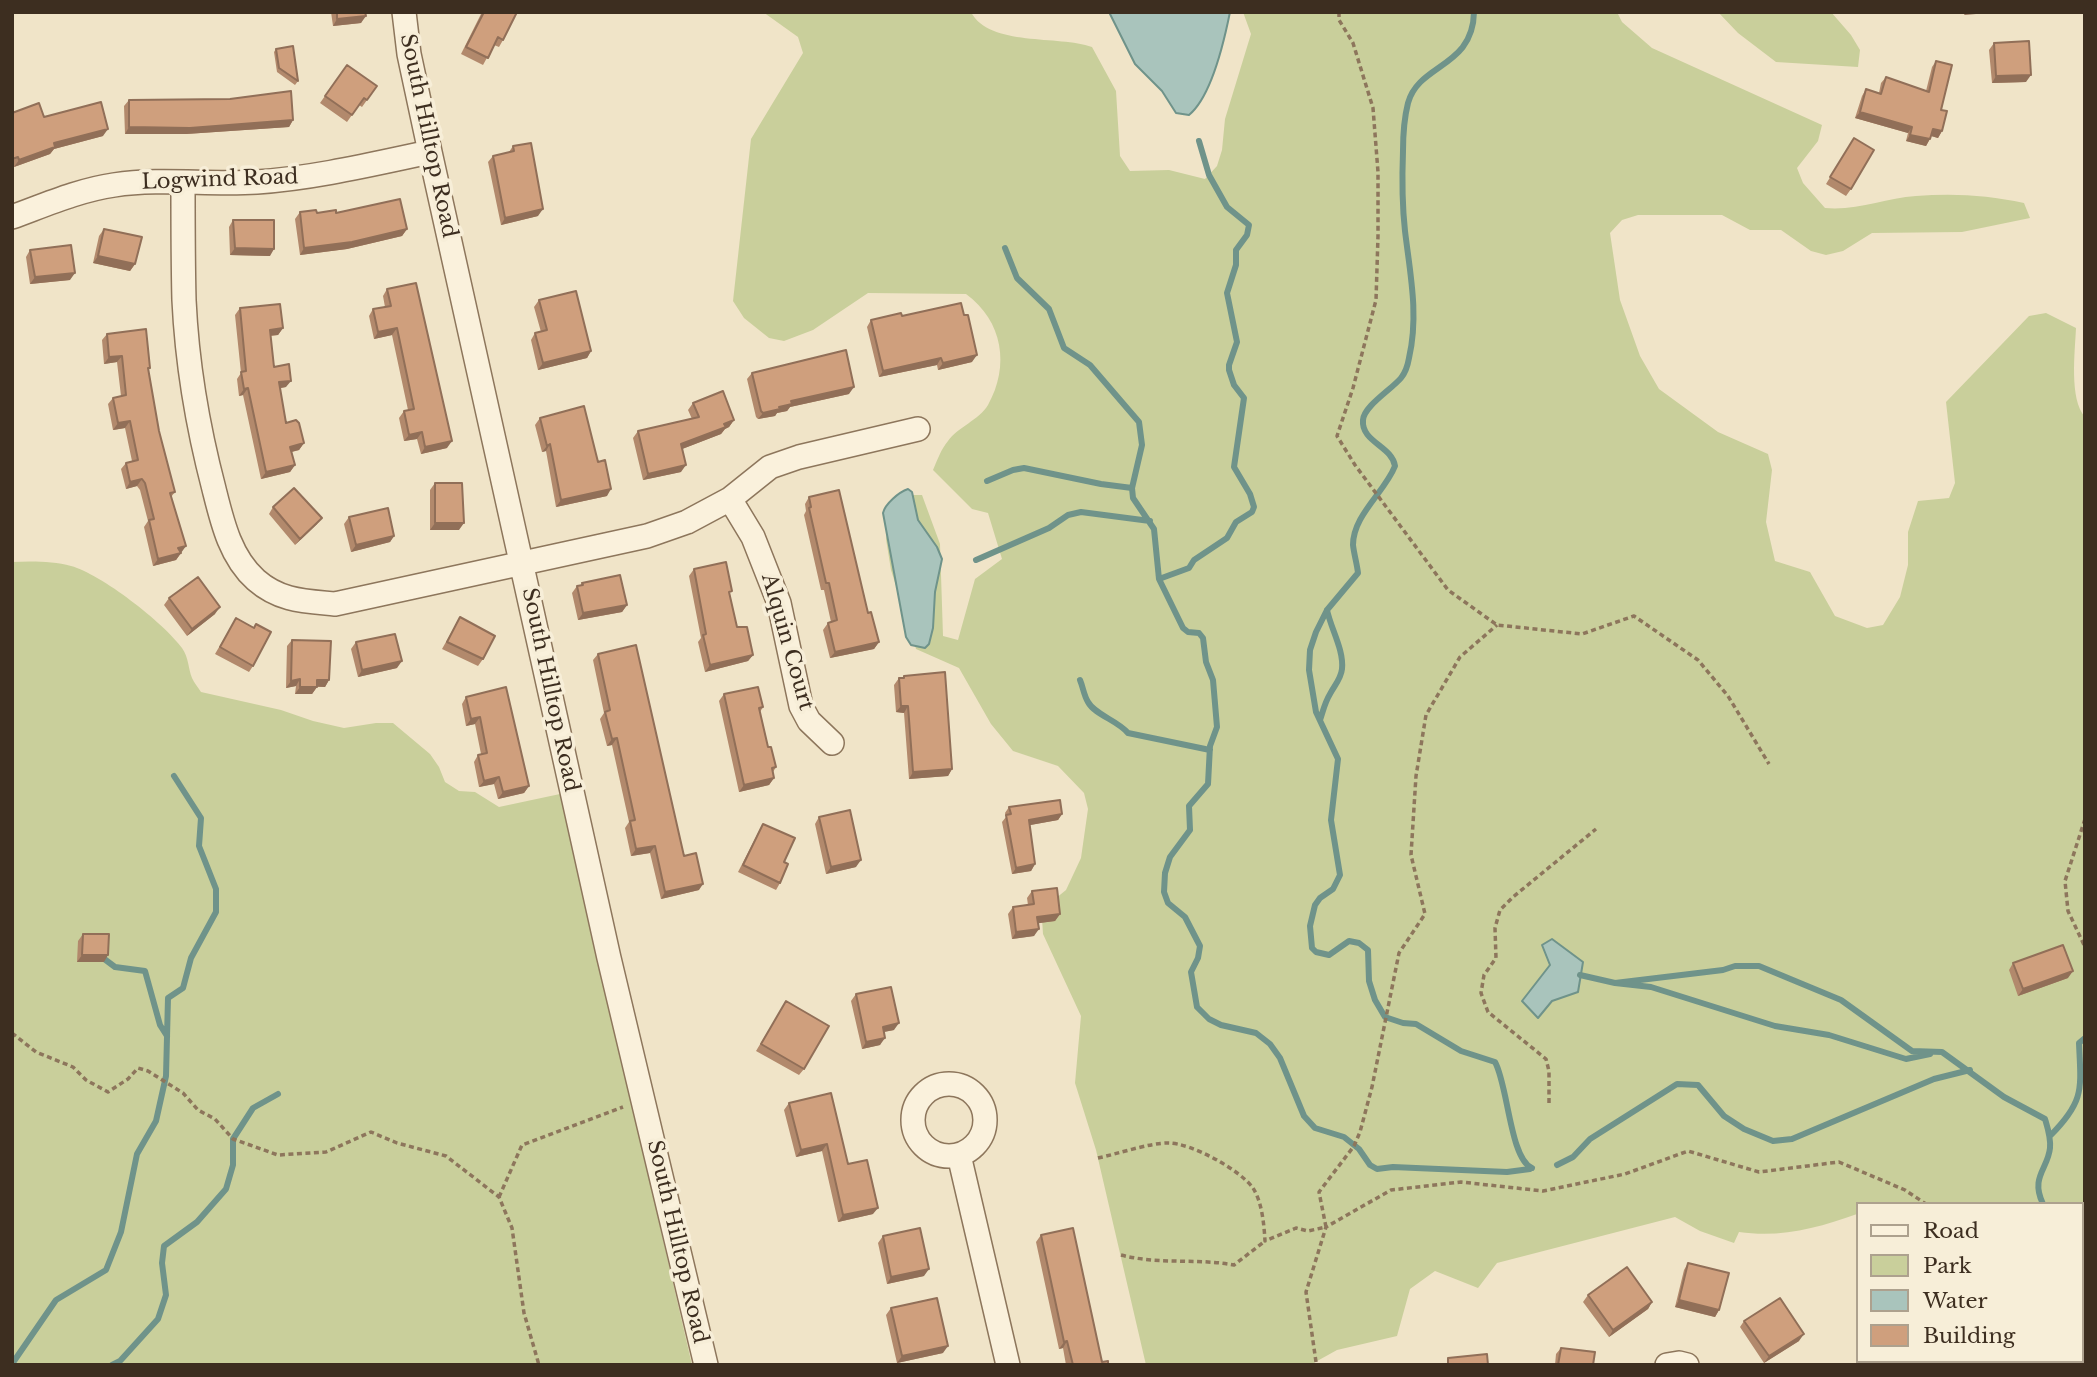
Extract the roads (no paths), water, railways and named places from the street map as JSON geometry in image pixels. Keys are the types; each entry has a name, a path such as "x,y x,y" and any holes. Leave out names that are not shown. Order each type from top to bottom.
{"street":[{"name":"South Hilltop Road","path":"404,12 409,54 430,152 609,958 706,1365"},
{"name":"Logwind Road","path":"12,217 85,191 112,185 141,182 256,182 300,177 430,152"},
{"path":"183,183 184,301 196,406 206,459 225,530 238,559 254,579 278,596 335,604 647,536 687,523 730,499 770,467 799,457 918,429"},
{"name":"Alquin Court","path":"730,499 753,537 779,603 801,706 809,721 832,743"},
{"path":"959,1154 1008,1365"},
{"path":"1667,1365 1687,1365"}],"water":[{"path":"1109,12 1230,12 1210,82 1189,115 1176,113 1162,91 1135,64"},
{"path":"908,489 912,492 918,520 942,559 935,592 933,628 929,644 925,648 911,645 906,637 883,513 893,499"},
{"path":"1552,939 1583,962 1578,992 1552,1001 1538,1018 1522,1001 1550,965 1542,945"}],"waterway":[{"path":"1474,12 1465,44 1456,55 1423,80 1408,103 1403,139 1403,191 1413,294 1412,342 1402,376 1373,403 1363,420 1367,434 1388,453 1395,466 1354,534 1353,545 1358,573 1327,610 1310,650 1309,670 1316,712 1338,759 1331,820 1340,875 1333,889 1315,905 1310,926 1312,948 1316,952 1329,955 1349,941 1359,943 1368,950 1369,981 1375,1000 1385,1017 1416,1024 1461,1051 1495,1062 1514,1137 1525,1162 1532,1168"},
{"path":"1159,579 1189,568 1194,560 1227,538 1236,522 1252,512 1254,507 1250,494 1234,467 1244,398 1234,385 1229,370 1237,342 1227,293 1236,265 1236,250 1247,235 1249,225 1227,207 1209,175 1199,141"},
{"path":"1005,248 1017,278 1049,309 1064,348 1090,365 1139,422 1142,445 1132,488 1133,498 1154,529 1159,579 1183,628 1188,632 1199,633 1203,638 1206,662 1213,680 1217,727 1210,746 1208,784 1189,806 1190,830 1170,857 1165,873 1164,892 1168,903 1185,917 1200,946 1191,972 1197,1007 1209,1019 1221,1025 1256,1033 1270,1044 1280,1058 1304,1116 1315,1128 1344,1137 1377,1169 1393,1167 1507,1172 1530,1169"},
{"path":"987,481 1024,468 1132,488"},
{"path":"976,560 1049,528 1068,515 1081,512 1150,521"},
{"path":"1320,720 1342,669 1339,647 1327,610"},
{"path":"1080,680 1091,707 1128,733 1210,750"},
{"path":"12,1364 56,1300 106,1270 121,1232 137,1154 156,1121 166,1076 168,998 183,988 191,958 216,912 216,889 199,846 201,818 174,776"},
{"path":"99,955 115,967 145,971 160,1025 167,1036"},
{"path":"1615,983 1723,970 1735,966 1759,966 1841,1000 1912,1051 1942,1052 2004,1097 2045,1119 2050,1144 2038,1187 2042,1202"},
{"path":"1580,975 1651,987 1775,1026 1829,1035 1906,1059 1930,1054"},
{"path":"2050,1136 2075,1103 2080,1083 2079,1043 2085,1038"},
{"path":"1557,1165 1573,1157 1590,1139 1677,1084 1698,1085 1724,1116 1744,1129 1773,1141 1792,1139 1934,1079 1970,1070"},
{"path":"112,1365 120,1361 158,1319 166,1295 162,1263 164,1246 197,1222 226,1189 233,1165 233,1139 253,1108 278,1094"}]}
